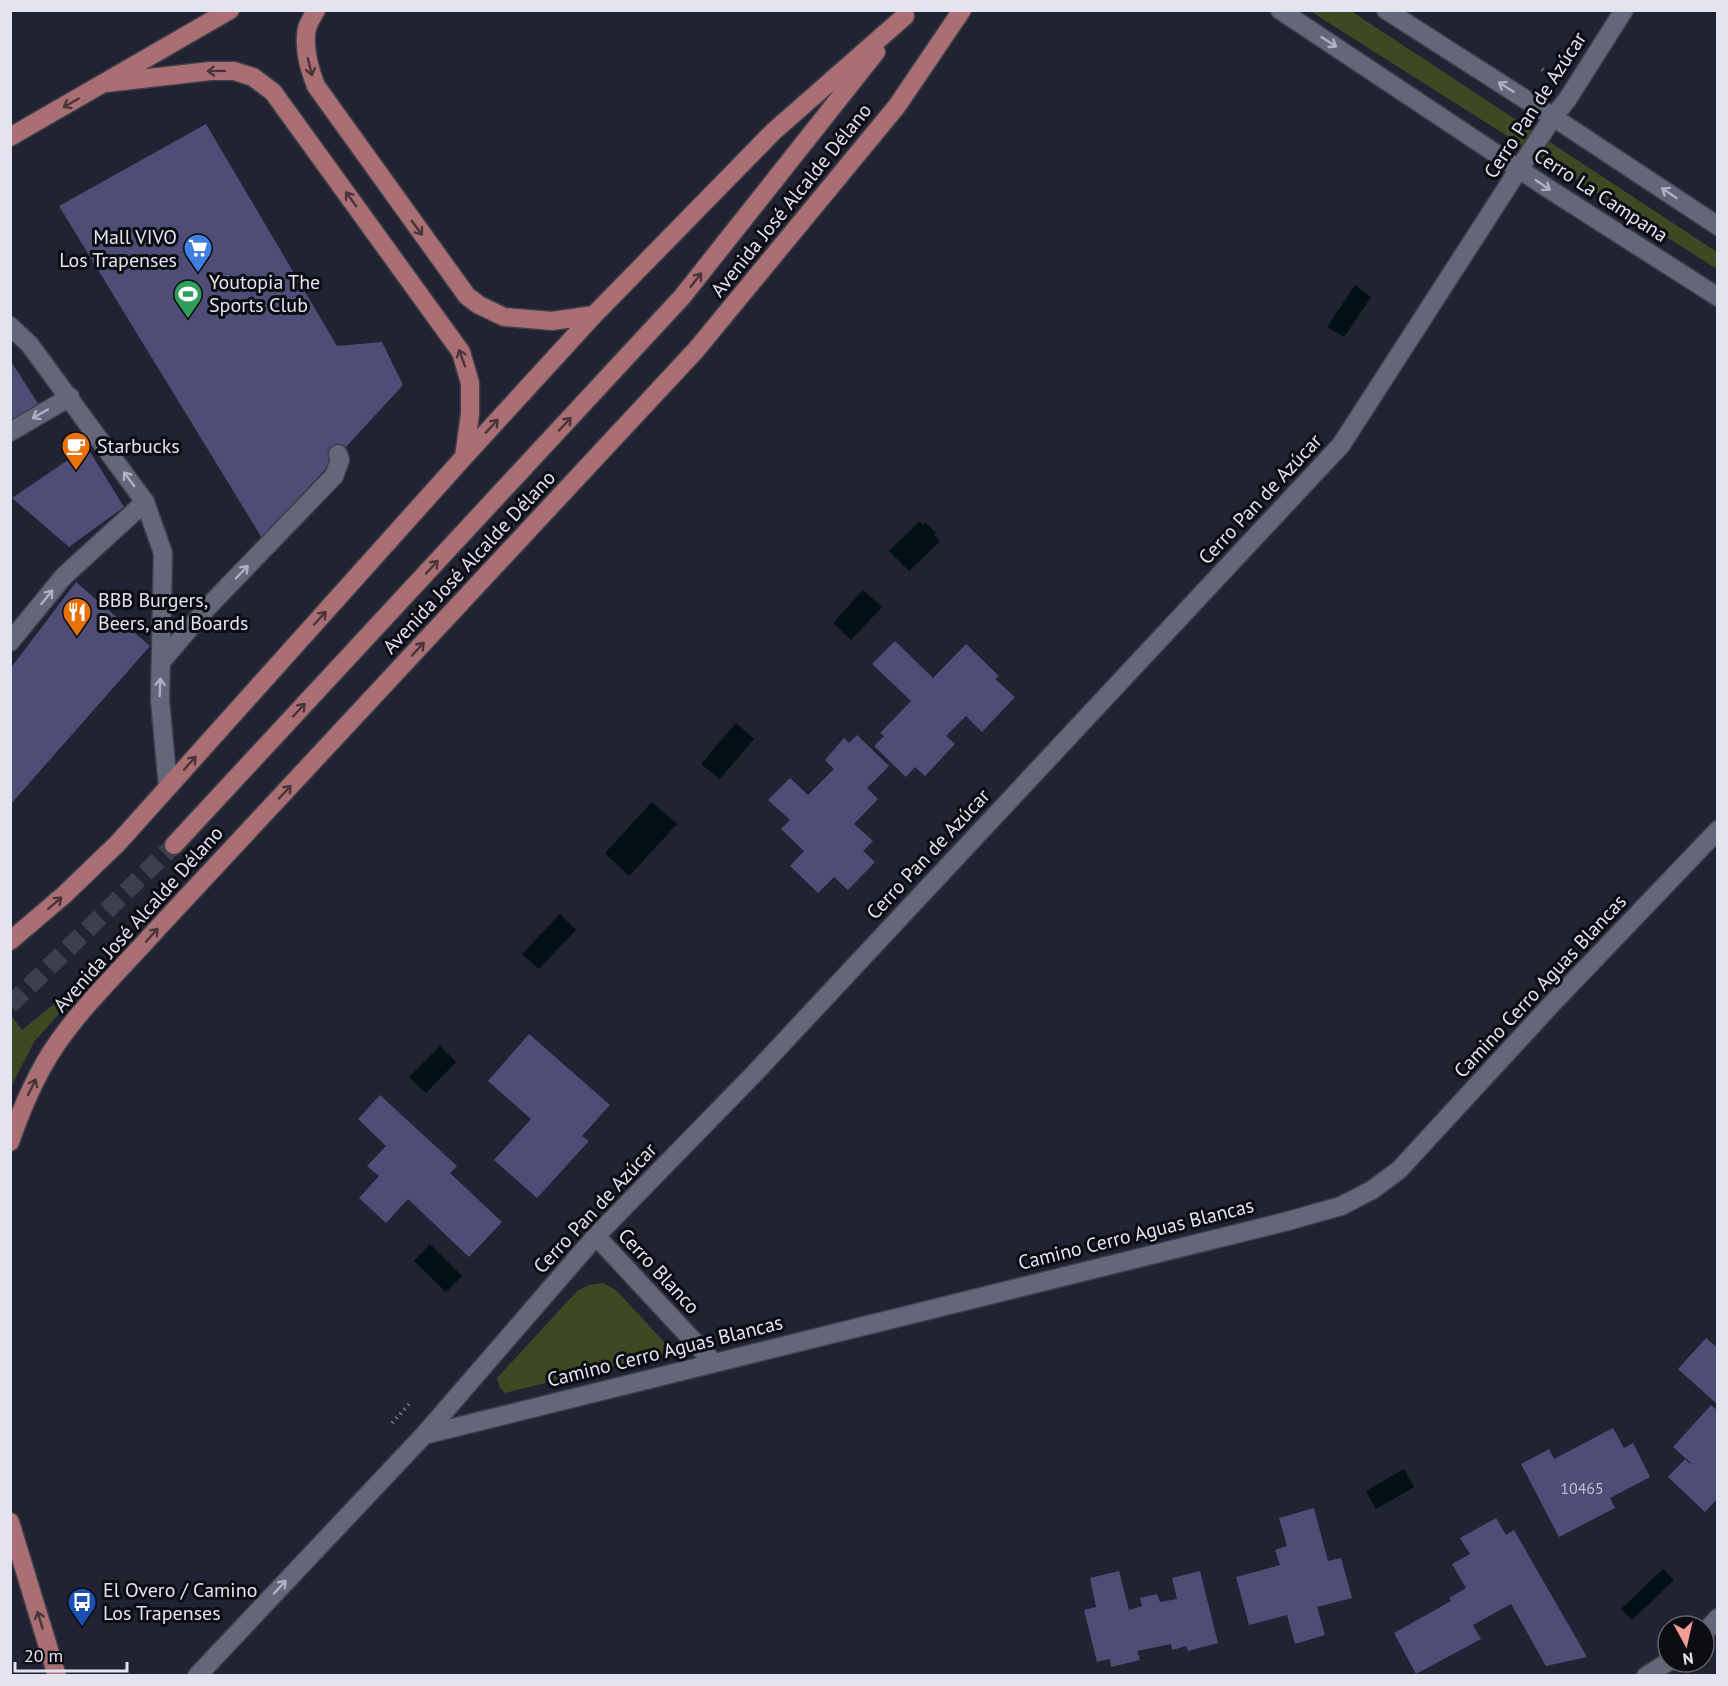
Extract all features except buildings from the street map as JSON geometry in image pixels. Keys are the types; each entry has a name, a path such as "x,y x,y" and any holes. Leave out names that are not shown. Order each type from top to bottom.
{"main road":[{"path":"10,137 231,10"},
{"path":"316,10 307,28 308,63 316,86 466,296 479,306 504,316 552,321 594,315"},
{"name":"Avenida José Alcalde Délano","path":"10,1142 24,1104 39,1073 58,1042 79,1015 696,350 897,106 962,10"},
{"path":"10,941 64,895 110,850 594,315 774,131 906,13"},
{"name":"Avenida José Alcalde Délano","path":"174,845 682,297 906,13"},
{"path":"105,83 210,71 234,71 253,77 273,92 461,352 470,383 470,414 464,457"},
{"path":"10,1522 57,1676"}],"street":[{"name":"Cerro La Campana","path":"1280,10 1519,169 1718,297"},
{"name":"Cerro La Campana","path":"1386,10 1718,226"},
{"name":"Cerro Pan de Azúcar","path":"197,1676 424,1435 596,1236 761,1066 1341,446 1624,10"},
{"path":"10,326 30,345 70,397 145,502 163,553 160,700 168,787"},
{"path":"10,432 70,397"},
{"path":"161,662 206,609 334,476 339,460 338,454"},
{"path":"10,642 64,576 145,502"},
{"name":"Camino Cerro Aguas Blancas","path":"424,1435 1341,1206 1372,1190 1399,1170 1718,830"},
{"name":"Cerro Blanco","path":"596,1236 714,1362"}],"green space":[{"path":"1310,11 1351,11 1717,252 1717,269"},
{"path":"69,992 74,997 34,1042 11,1087 11,1015 22,1030"},
{"path":"603,1283 616,1290 668,1346 668,1351 660,1355 505,1393 500,1388 497,1378 577,1291 589,1285"}],"shaded area":[{"path":"1355,285 1371,297 1344,337 1327,327"},
{"path":"920,521 923,525 926,523 936,533 934,535 940,541 909,571 889,551"},
{"path":"863,590 882,607 851,640 833,623"},
{"path":"736,723 754,739 720,779 701,764"},
{"path":"652,802 677,824 629,876 605,853"},
{"path":"560,914 576,930 539,969 522,954"},
{"path":"440,1046 456,1062 426,1093 409,1077"},
{"path":"430,1244 462,1276 446,1292 414,1261"},
{"path":"1404,1469 1414,1487 1376,1509 1366,1491"},
{"path":"1663,1569 1674,1580 1632,1620 1621,1609"}],"tunnel":[{"path":"10,1005 174,845"}],"place":[{"name":"Mall VIVO Los Trapenses","path":"198,274"},
{"name":"Youtopia The Sports Club","path":"188,320"},
{"name":"Starbucks","path":"76,472"},
{"name":"BBB Burgers, Beers, and Boards","path":"77,638"},
{"name":"El Overo / Camino Los Trapenses","path":"82,1628"}]}
